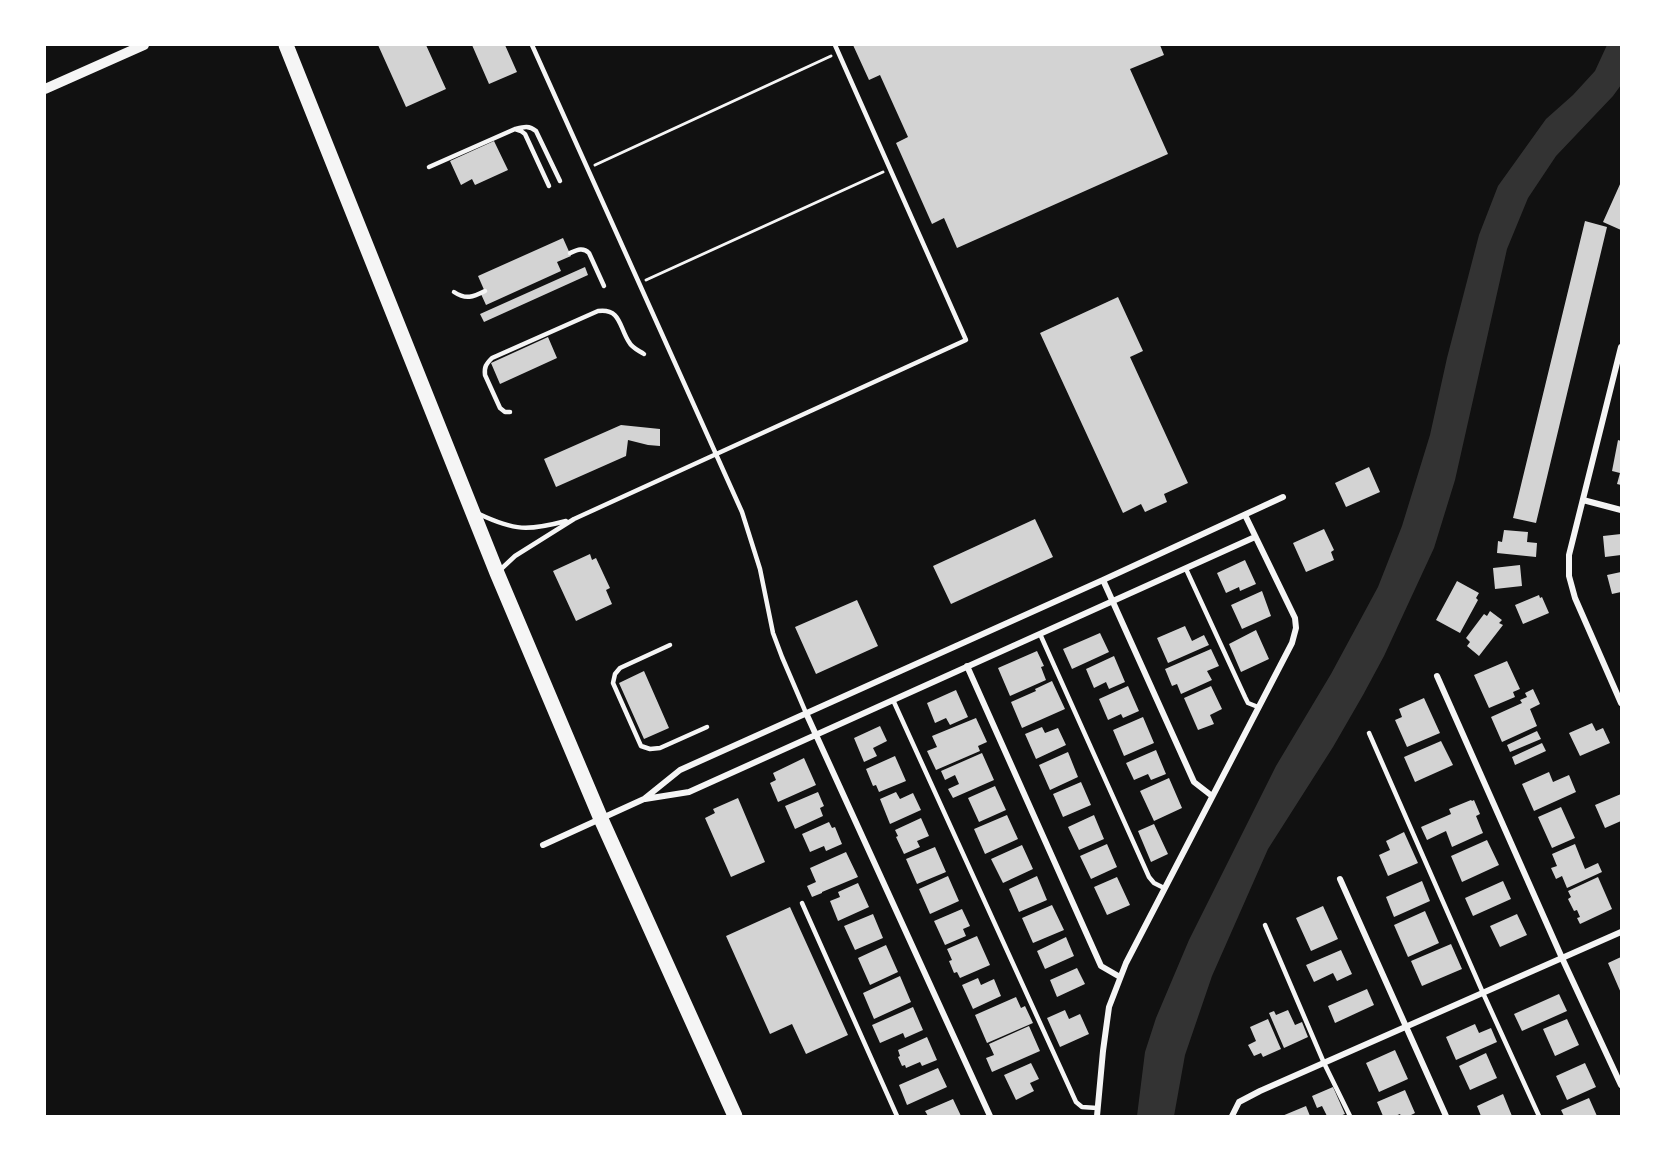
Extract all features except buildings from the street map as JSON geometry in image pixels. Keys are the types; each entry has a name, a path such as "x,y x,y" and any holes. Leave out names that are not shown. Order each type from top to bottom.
{"highway":[{"path":"286,45 497,573 601,819 735,1116"}],"street":[{"path":"45,89 144,45"},
{"path":"1620,351 1569,555 1569,576 1575,598 1621,703"},
{"path":"543,845 644,799 680,770 1283,497"},
{"path":"1583,500 1621,510"},
{"path":"1097,1116 1109,1008 1120,977 1292,643 1296,628 1295,618 1245,515"},
{"path":"644,799 689,792 1255,537"},
{"path":"1103,580 1194,782 1212,796"},
{"path":"968,666 1101,966 1120,977"},
{"path":"1437,676 1621,1085"},
{"path":"806,713 990,1116"},
{"path":"1340,879 1446,1116"},
{"path":"1232,1116 1239,1102 1260,1091 1621,932"}],"lane":[{"path":"532,45 747,525 760,569 773,633 806,713"},
{"path":"497,573 515,556 574,519 966,340 835,45"},
{"path":"429,167 525,126 536,131 560,181"},
{"path":"515,129 525,134 549,186"},
{"path":"570,253 586,250 604,286"},
{"path":"454,292 465,298 485,291"},
{"path":"510,412 505,412 500,408 485,375 484,369 487,363 492,358 598,311 612,311 629,343 634,349 644,354"},
{"path":"471,510 499,524 521,529 540,528 574,519"},
{"path":"1186,569 1248,703 1258,707"},
{"path":"1040,634 1149,877 1154,883 1164,888"},
{"path":"670,645 620,668 615,674 613,682 641,746 650,749 660,748 708,727"},
{"path":"893,700 1076,1102 1082,1107 1097,1108"},
{"path":"1369,733 1539,1116"},
{"path":"802,903 897,1116"},
{"path":"1265,925 1324,1064 1350,1116"}],"path":[{"path":"587,168 838,53"},
{"path":"639,283 890,169"}],"shaded area":[{"path":"1607,45 1621,45 1621,85 1556,156 1528,198 1507,249 1455,480 1434,548 1384,656 1363,695 1268,849 1212,976 1185,1055 1174,1116 1137,1116 1145,1052 1156,1018 1189,940 1276,766 1331,674 1378,587 1402,526 1430,435 1447,358 1479,235 1498,186 1546,119 1595,71"}]}
